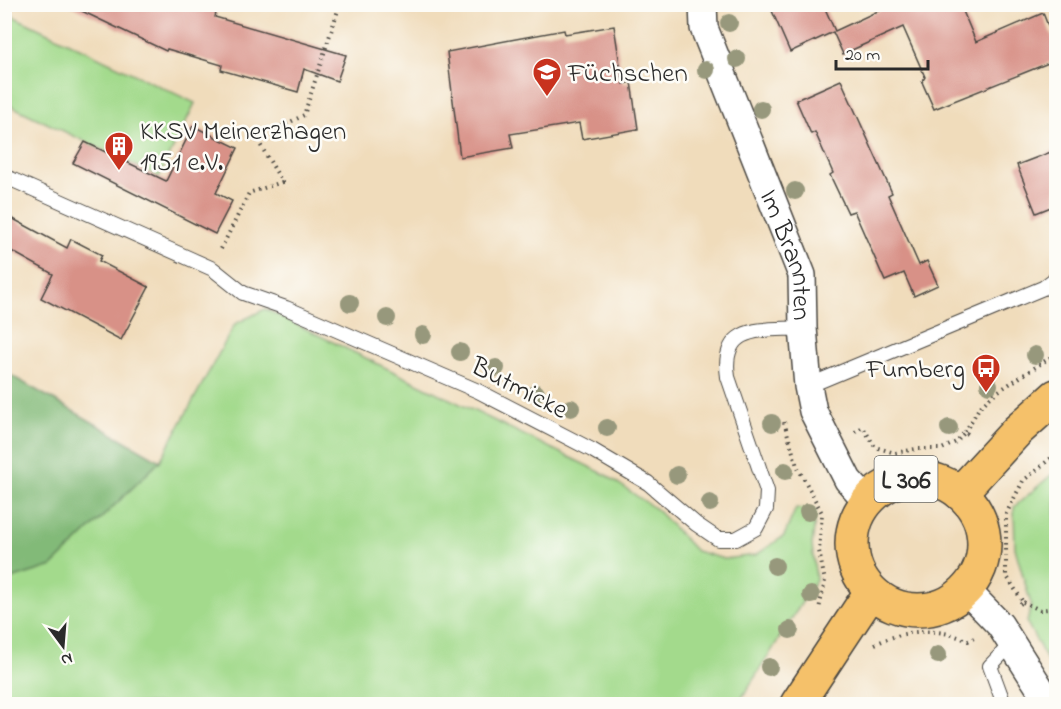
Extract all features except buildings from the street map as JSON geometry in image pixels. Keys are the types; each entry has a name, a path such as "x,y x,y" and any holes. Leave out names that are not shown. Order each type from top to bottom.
{"main road":[{"name":"L 306","path":"960,493 1017,431 1056,396"},
{"name":"L 306","path":"912,479 943,483 960,493 974,509 983,530 984,551 978,572 966,590 949,603 929,610 908,610 888,604 871,592 859,576 852,557 851,537 856,518 867,501 883,488 902,480 912,479"},
{"path":"797,705 829,625 871,592"}],"street":[{"name":"Im Brannten","path":"703,4 704,28 802,275 803,328 808,386 813,411 848,480 867,501"},
{"path":"966,590 1006,634 1050,705"}],"lane":[{"name":"Butmicke","path":"4,176 213,269 243,293 286,308 478,391 592,450 648,483 696,524 718,539 736,539 756,528 766,509 767,491 728,377 725,360 734,340 750,331 803,328"},
{"path":"808,386 1043,288 1056,278"},
{"path":"1004,705 990,666 1006,634"}],"path":[{"path":"231,229 249,193 282,182 257,139 304,115 340,4"},
{"path":"852,434 863,427 875,447 895,453 916,449 942,449 956,442 980,408 994,394 1051,357"},
{"path":"964,432 977,441"},
{"path":"1056,454 1023,481 1006,514 1006,575 1023,602 1040,610 1056,609"},
{"path":"798,466 822,513 819,551 825,581 829,625"},
{"path":"871,649 875,644 894,636 937,631 950,632 968,641 1006,634 1023,602"}],"green space":[{"path":"4,12 195,103 159,177 5,103"},
{"path":"265,309 606,475 657,510 696,551 724,559 756,555 784,536 796,508 816,511 812,545 816,580 738,704 5,704 5,581 52,566 160,461 235,324"},
{"path":"5,372 160,461 52,566 5,581"},
{"path":"1056,471 1056,677 1027,623 1031,604 1015,548 1014,507"}],"place":[{"name":"Füchschen","path":"547,98"},
{"name":"KKSV Meinerzhagen 1951 e.V.","path":"119,172"},
{"name":"Fumberg","path":"986,394"}]}
